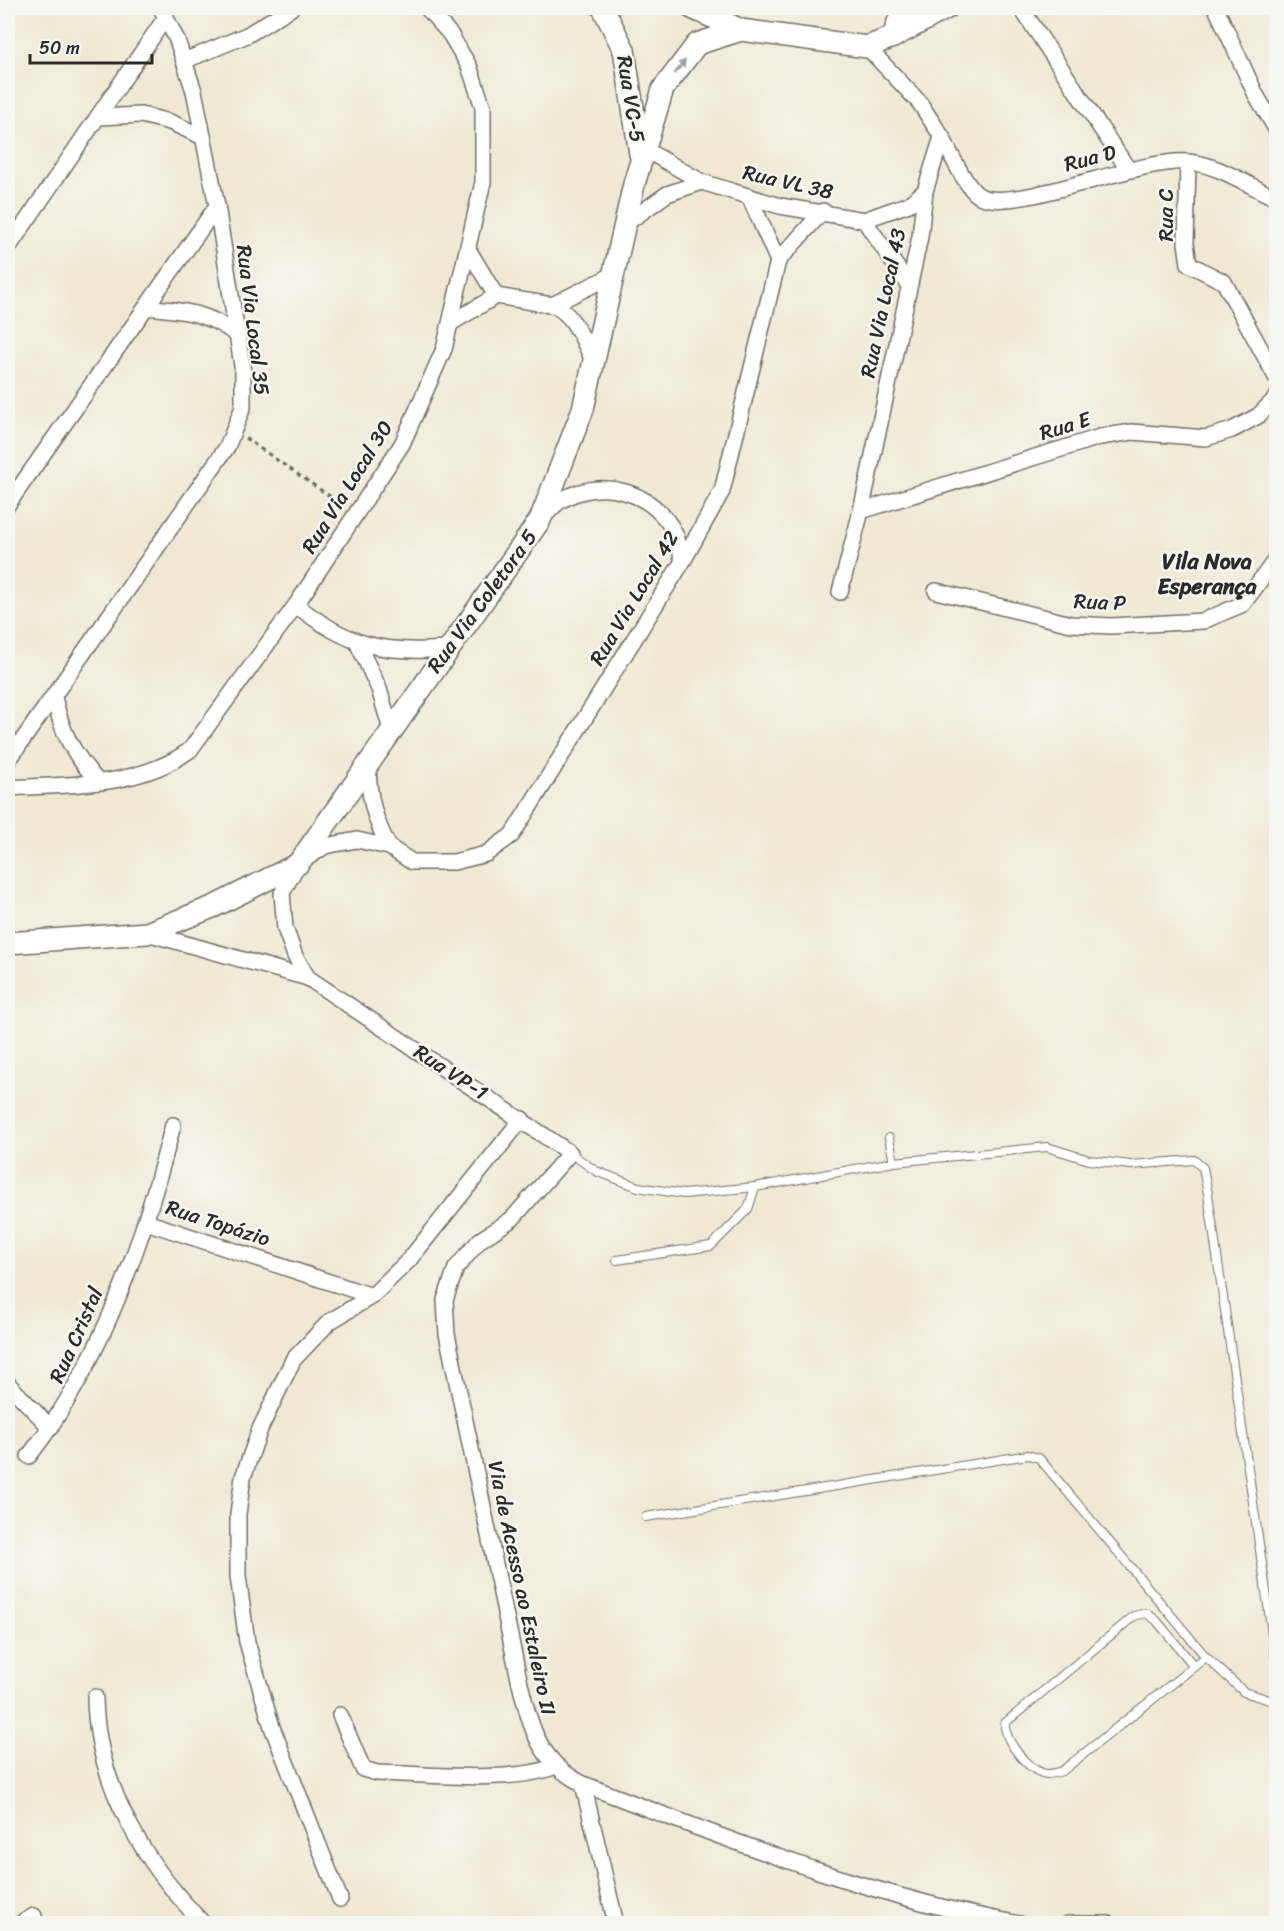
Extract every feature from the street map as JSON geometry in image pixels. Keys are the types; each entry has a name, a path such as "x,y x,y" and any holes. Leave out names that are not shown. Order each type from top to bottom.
{"street":[{"path":"184,61 247,35 291,8"},
{"name":"Rua Via Local 30","path":"8,788 98,782 144,775 171,764 190,750 296,605 402,444 444,349 483,182 483,107 469,66 450,34 427,8"},
{"path":"692,8 741,30 867,47 893,38 947,8"},
{"path":"692,8 701,25 697,44 741,30"},
{"path":"893,38 898,22 910,8"},
{"path":"1021,8 1128,169"},
{"path":"1216,8 1256,95 1276,129"},
{"name":"Rua VC-5","path":"609,11 624,50 641,151"},
{"path":"8,248 98,117 164,12"},
{"name":"Rua Via Local 35","path":"8,761 227,447 243,407 243,372 217,206 194,91 164,12"},
{"name":"Rua VC-5","path":"606,309 641,151 663,89 697,44"},
{"path":"867,47 919,102 942,137"},
{"path":"629,88 642,99 649,99 663,89"},
{"path":"98,117 141,114 170,122 203,137"},
{"name":"Rua D","path":"942,137 977,194 992,201 1037,195 1128,169 1188,162 1217,170 1276,198"},
{"name":"Rua Via Local 43","path":"840,592 861,511 920,237 925,191 942,137"},
{"name":"Rua VL 38","path":"641,151 702,182 780,206 823,211 864,220"},
{"name":"Rua C","path":"1188,162 1186,243 1189,264 1224,282 1276,377"},
{"path":"624,225 667,194 702,182"},
{"path":"909,285 864,220 909,204 925,191"},
{"path":"749,196 778,261"},
{"path":"8,504 217,206"},
{"name":"Rua Via Local 42","path":"389,847 412,862 454,862 486,854 512,835 682,561 722,491 778,261 823,211"},
{"path":"468,249 496,296"},
{"path":"552,305 613,275"},
{"path":"451,323 496,296 552,305 559,308 577,328 594,362"},
{"path":"146,307 183,311 218,320 237,335"},
{"name":"Rua Via Coletora 5","path":"308,978 295,956 284,916 282,893 298,864 368,762 540,520 583,409 606,309"},
{"name":"Rua E","path":"861,511 1100,437 1132,432 1206,438 1232,430 1258,416 1276,398"},
{"path":"540,520 560,501 584,490 612,488 638,496 660,512 675,534 682,561"},
{"name":"Rua P","path":"936,591 1071,624 1111,626 1203,621 1243,604 1276,559"},
{"path":"296,605 318,622 357,642 405,652 447,649"},
{"path":"357,642 379,688 391,730"},
{"path":"54,697 60,727 77,758 98,782"},
{"path":"368,762 368,795 377,824 389,847"},
{"path":"298,864 325,846 357,840 389,847"},
{"name":"Rua Via Coletora 5","path":"147,933 215,906 298,864"},
{"name":"Rua VP-1","path":"8,943 147,933 308,978 570,1153"},
{"path":"340,1899 301,1806 272,1727 247,1642 238,1576 238,1514 243,1477 260,1429 293,1360 329,1322 372,1296 409,1260 522,1119"},
{"name":"Rua Topázio","path":"173,1125 146,1222 372,1296"},
{"name":"Via de Acesso ao Estaleiro II","path":"570,1153 512,1219 480,1240 456,1268 445,1299 447,1334 453,1366 520,1684 532,1730 542,1749 567,1776 583,1784 782,1859 910,1898 1020,1923"},
{"name":"Rua Cristal","path":"29,1456 51,1428 74,1391 111,1309 146,1222"},
{"path":"8,1384 51,1428"},
{"path":"95,1697 100,1748 128,1825 155,1865 204,1923"},
{"path":"340,1715 363,1769 377,1773 515,1776 538,1773 556,1766"},
{"path":"583,1784 616,1923"},
{"path":"1068,1923 1109,1923"}],"lane":[{"path":"889,1138 894,1162"},
{"name":"Rua VP-1","path":"570,1153 596,1171 638,1187 684,1194 755,1186 894,1162 1047,1147 1089,1160 1131,1165 1194,1160 1203,1168 1276,1660"},
{"path":"617,1260 711,1246 748,1209 755,1186"},
{"path":"646,1517 1028,1455 1039,1458 1206,1657 1244,1692 1276,1702"},
{"path":"1194,1666 1156,1620 1146,1613 1134,1616 1005,1723 1008,1740 1034,1768 1047,1774 1062,1771 1206,1657"}],"path":[{"path":"234,430 356,514"}],"district":[{"name":"Vila Nova Esperança","path":"1207,574"}]}
